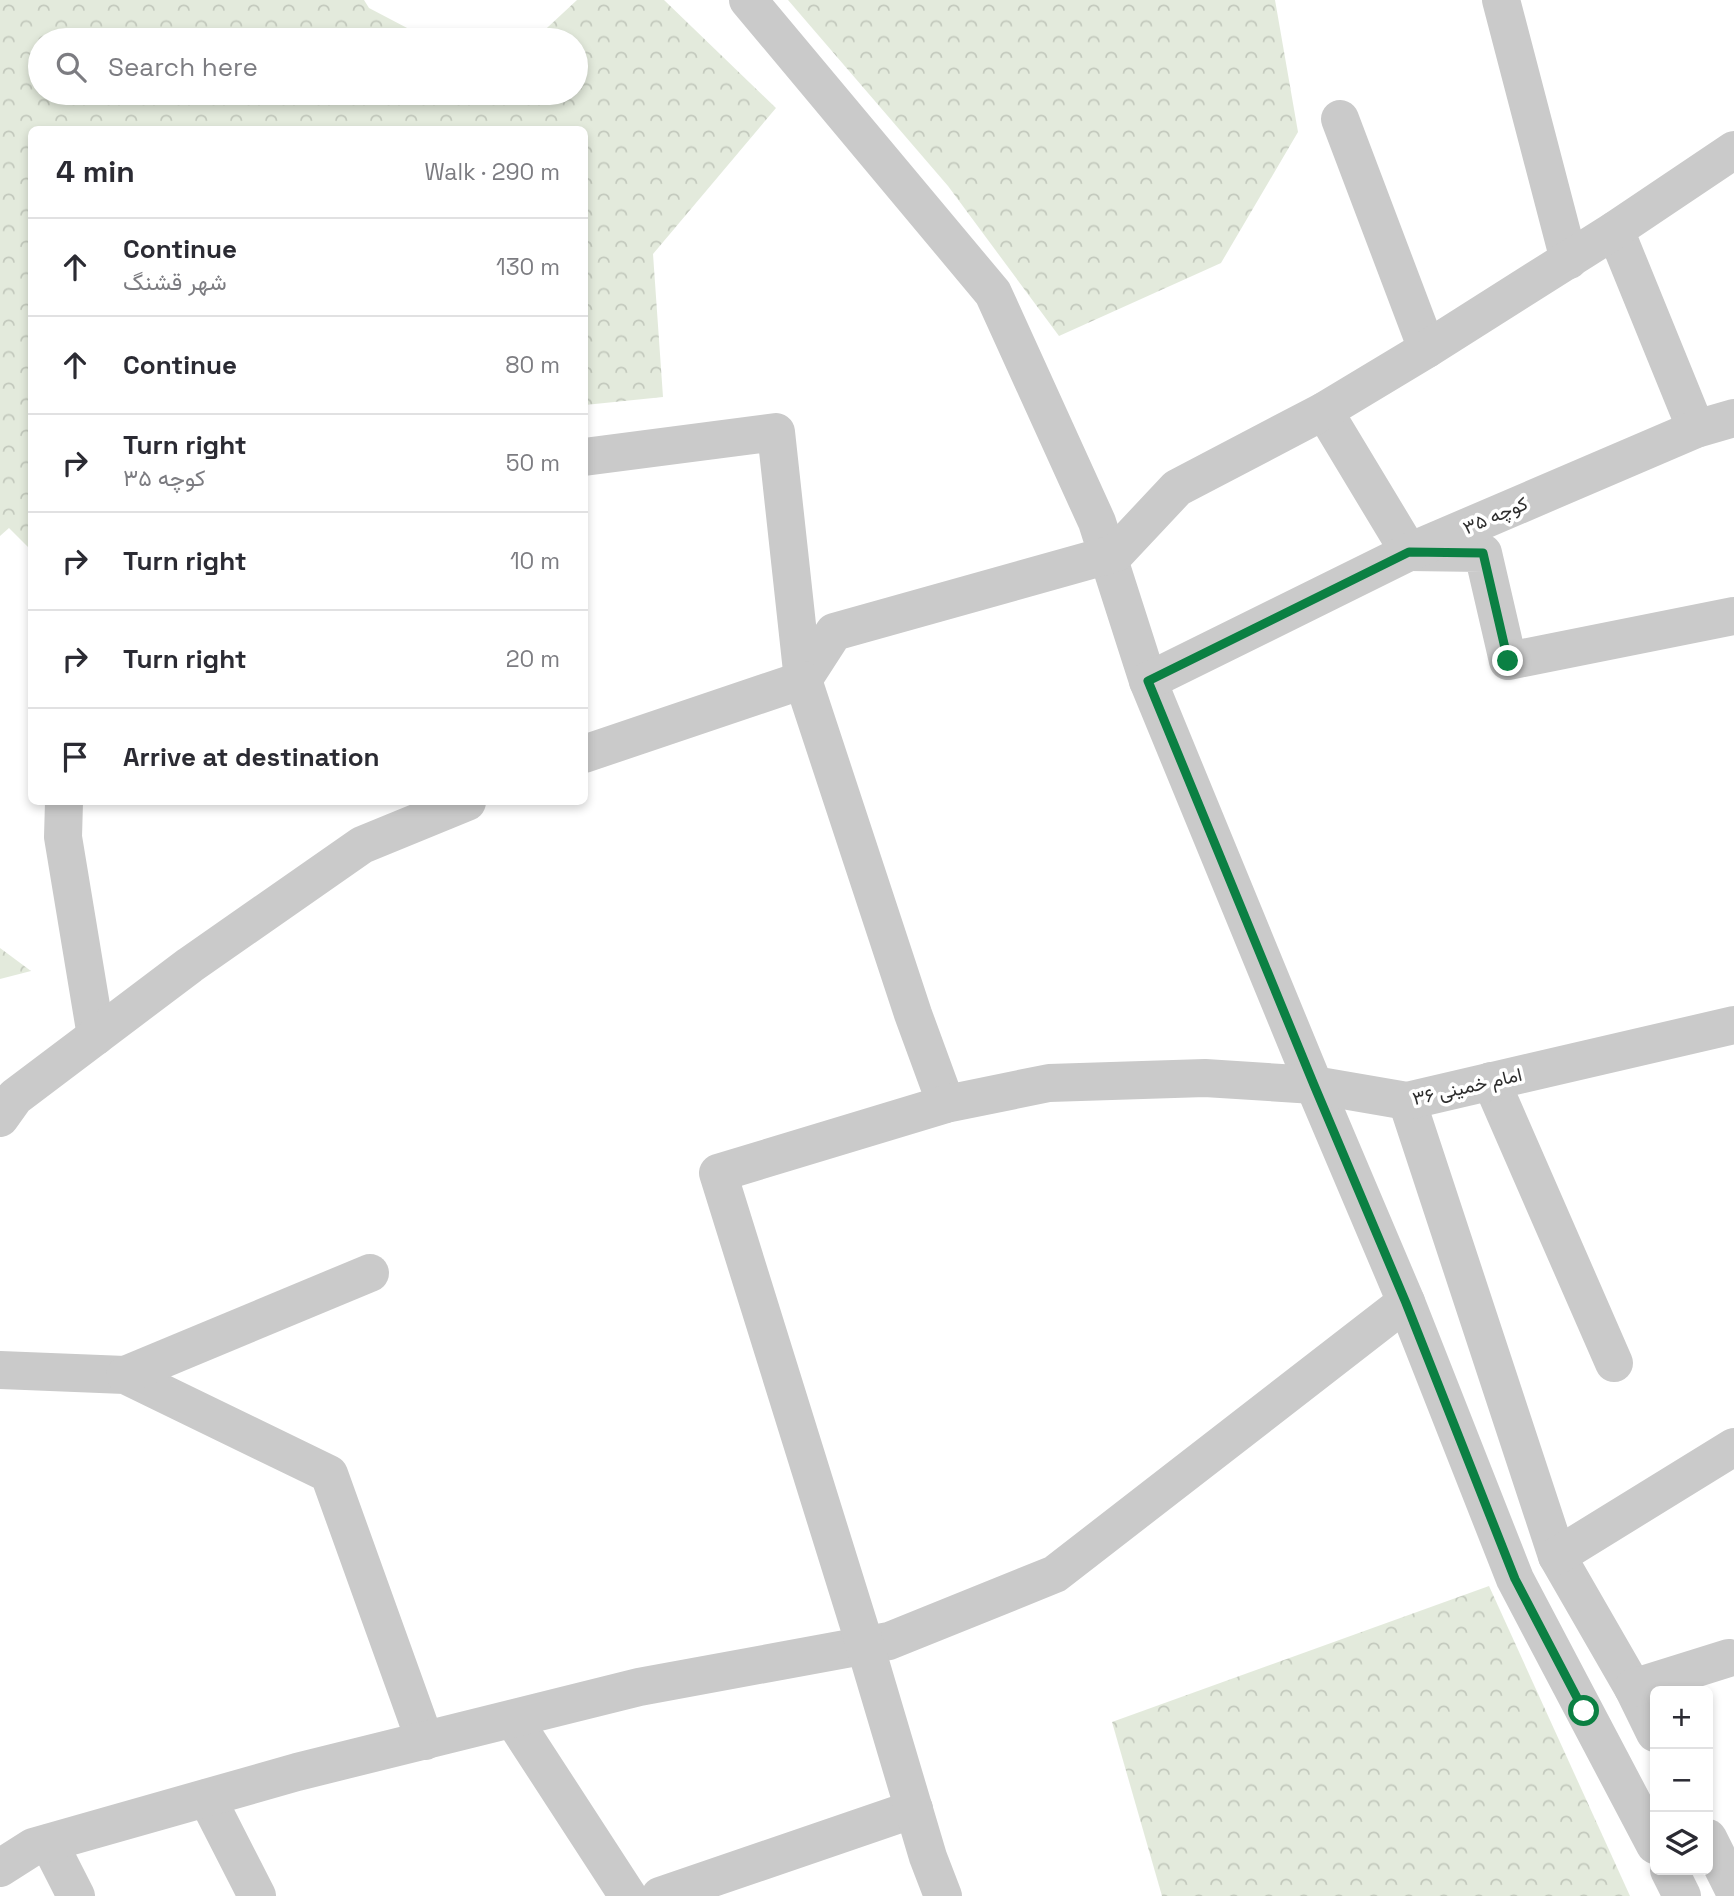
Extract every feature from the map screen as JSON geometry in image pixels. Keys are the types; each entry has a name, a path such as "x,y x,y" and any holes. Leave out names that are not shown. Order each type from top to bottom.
{"street":[{"path":"748,0 993,293 1097,522 1148,681 1406,1303 1515,1579 1650,1836"},
{"path":"1501,0 1569,260"},
{"path":"1340,120 1427,349"},
{"path":"588,753 803,680 834,632 1116,553 1177,488 1324,411 1427,349 1569,260 1734,150"},
{"path":"1615,230 1696,429"},
{"path":"1324,411 1409,552 1483,553 1508,661 1734,616"},
{"name":"کوچه ۳۵","path":"1148,681 1409,552 1696,429 1734,418"},
{"path":"588,456 776,432 803,680 913,1014 946,1104"},
{"path":"64,805 63,837 96,1036"},
{"path":"0,1118 15,1097 190,965 362,845 460,805"},
{"name":"۳۶ امام خمینی","path":"865,1645 718,1173 946,1104 1049,1083 1205,1078 1314,1085 1407,1101 1734,1025"},
{"path":"1491,1081 1614,1363"},
{"path":"1407,1101 1557,1556 1650,1723"},
{"path":"125,1375 370,1273"},
{"path":"0,1868 33,1847 297,1772 639,1687 889,1641 1055,1574 1406,1303"},
{"path":"0,1370 125,1375 329,1474 425,1741"},
{"path":"1557,1556 1734,1447"},
{"path":"865,1645 928,1857 943,1896"},
{"path":"1633,1688 1732,1661"},
{"path":"513,1718 628,1896"},
{"path":"208,1798 257,1896"},
{"path":"660,1896 914,1809"},
{"path":"49,1843 76,1896"},
{"path":"1713,1848 1734,1890"},
{"path":"1671,1875 1682,1896"}],"green space":[{"path":"0,0 364,0 369,8 407,28 28,28 28,105 588,105 588,28 547,28 577,0 664,0 776,108 653,254 663,397 588,405 588,126 28,126 28,547 9,528 0,536"},
{"path":"788,0 1275,0 1298,132 1221,263 1059,336 948,186"},
{"path":"0,948 31,971 0,979"},
{"path":"1489,1586 1630,1896 1162,1896 1112,1722"}],"route":[{"path":"1508,661 1483,553 1409,552 1148,681 1406,1303 1515,1579 1584,1711"}]}
